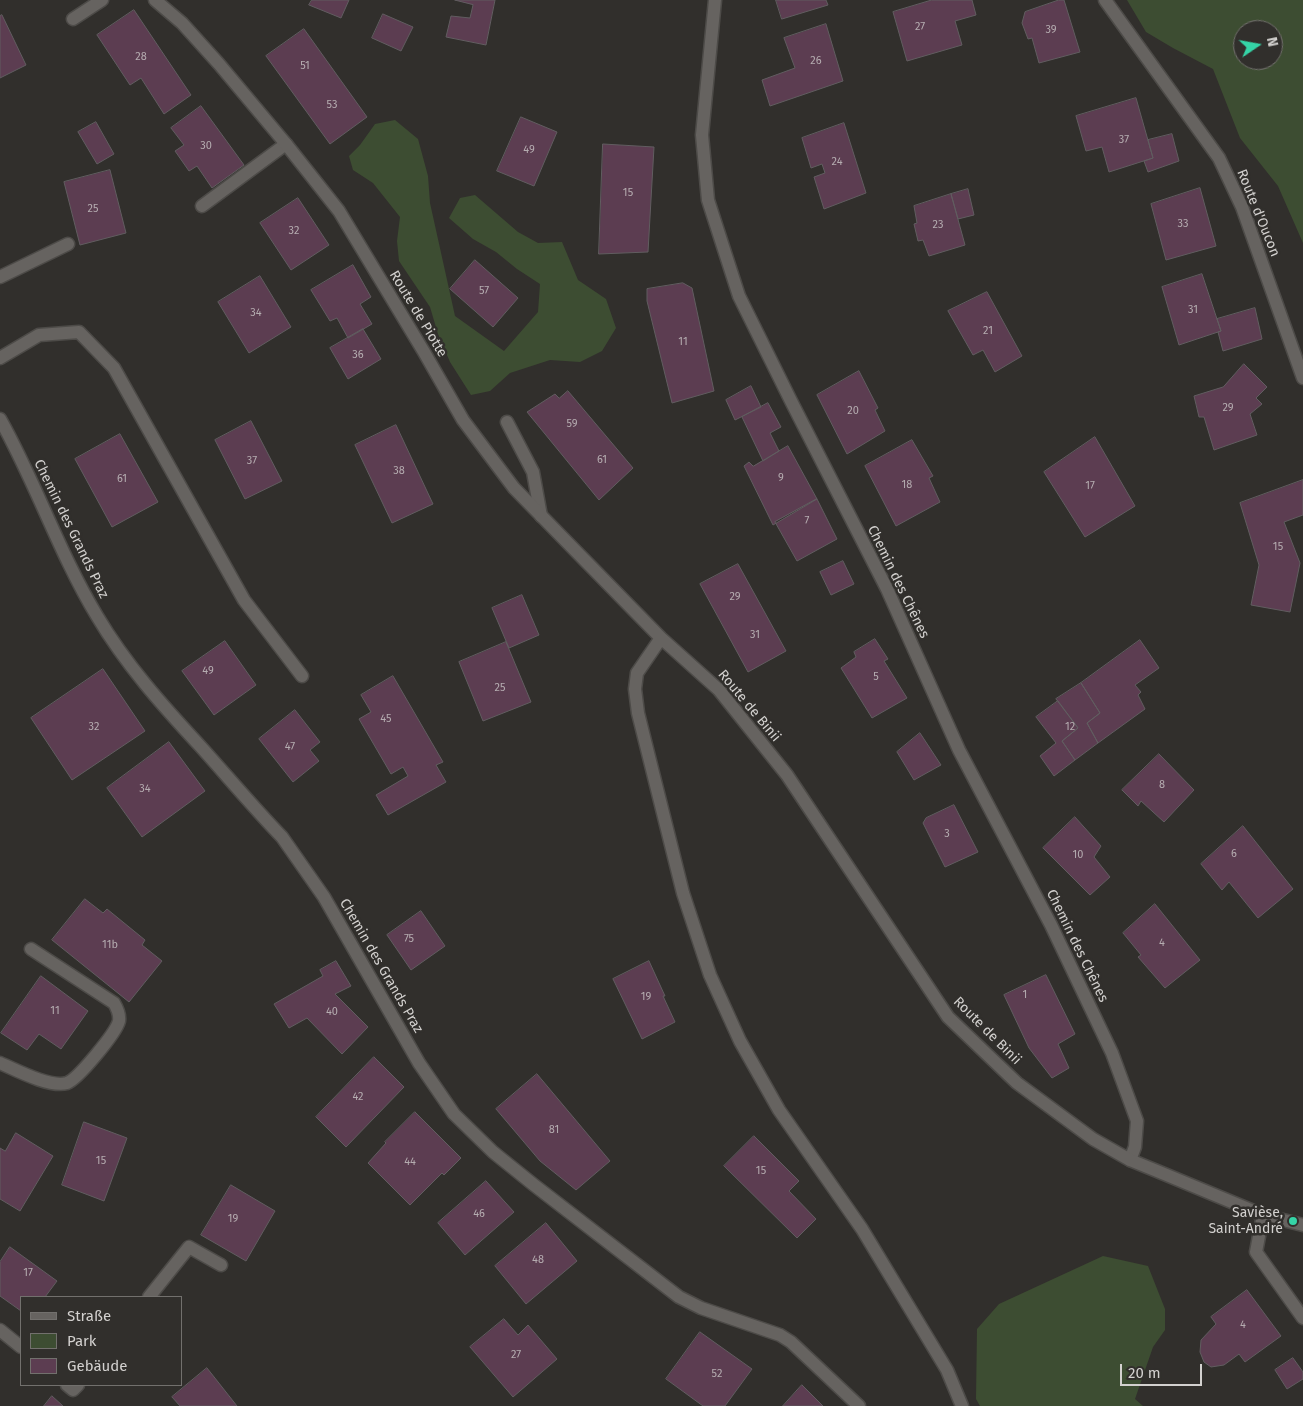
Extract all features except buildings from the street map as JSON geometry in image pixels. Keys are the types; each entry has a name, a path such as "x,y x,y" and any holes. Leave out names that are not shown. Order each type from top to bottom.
{"street":[{"path":"73,19 102,0"},
{"name":"Route de Piotte","path":"155,0 182,23 219,64 286,144 339,212 463,420 514,488 661,638"},
{"name":"Chemin des Chênes","path":"715,0 702,135 708,200 739,296 887,589 959,750 1051,925 1112,1053 1137,1121 1135,1147 1130,1160"},
{"name":"Route d'Oucon","path":"1104,0 1218,158 1242,208 1303,378"},
{"path":"202,206 286,144"},
{"path":"0,277 68,244"},
{"path":"0,358 39,335 78,332 114,368 244,600 302,676"},
{"name":"Chemin des Grands Praz","path":"0,419 68,564 98,619 124,658 160,702 293,852 335,916 419,1063 454,1114 493,1152 678,1297 701,1308 780,1335 791,1342 858,1406"},
{"path":"507,422 533,472 541,516"},
{"path":"661,638 637,673 635,689 638,713 683,893 710,975 740,1041 779,1110 862,1229 947,1370 962,1406"},
{"name":"Route de Binii","path":"661,638 719,690 787,775 948,1018 1018,1083 1093,1139 1130,1160 1263,1215 1303,1225"},
{"path":"0,1063 53,1084 67,1083 78,1076 116,1029 119,1019 118,1010 114,1003 31,949"},
{"path":"1263,1215 1256,1252 1303,1318"},
{"path":"150,1296 189,1247 221,1265"},
{"path":"0,1330 20,1346"}],"green space":[{"path":"1127,0 1303,0 1303,243 1278,186 1240,138 1213,69 1146,32"},
{"path":"395,120 418,139 428,176 430,203 455,316 504,351 538,312 540,284 496,252 473,239 449,218 460,198 475,195 518,232 538,243 562,242 578,280 606,299 616,328 602,351 580,362 550,360 510,373 490,391 471,395 450,362 438,334 430,307 399,261 397,241 400,217 373,183 353,170 349,156 360,145 375,124"},
{"path":"1103,1256 1148,1266 1165,1309 1165,1330 1153,1347 1135,1399 1143,1406 980,1406 976,1399 977,1329 999,1304"}],"place":[{"name":"Savièse, Saint-André","path":"1293,1221"}]}
